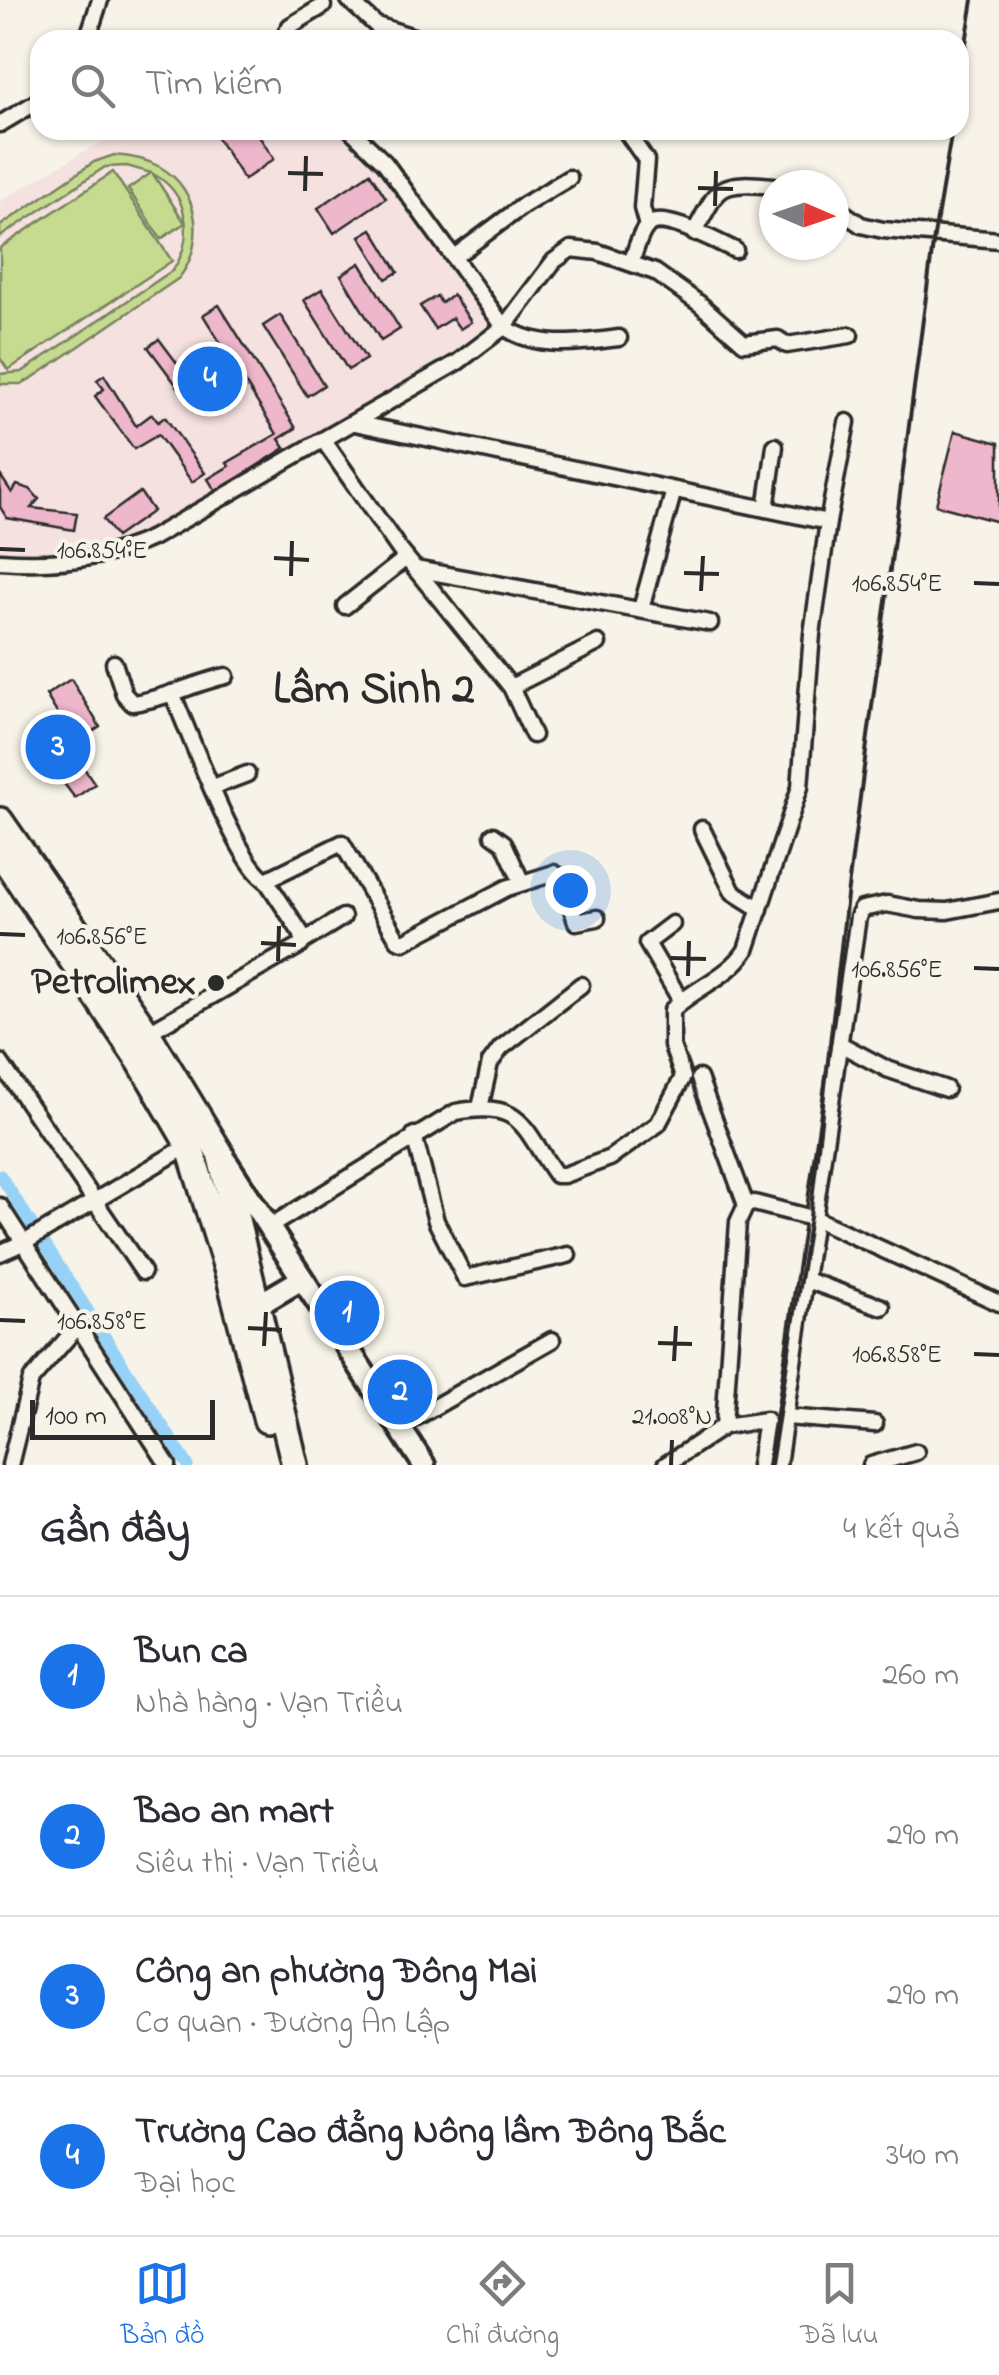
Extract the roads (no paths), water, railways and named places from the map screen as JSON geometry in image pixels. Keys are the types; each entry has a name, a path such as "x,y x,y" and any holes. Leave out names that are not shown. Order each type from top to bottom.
{"highway":[{"path":"0,821 147,1033 220,1153 294,1465"},
{"path":"0,852 140,1061 191,1152 230,1278 277,1465"},
{"path":"191,1152 220,1153"}],"street":[{"path":"90,30 100,0"},
{"path":"349,0 376,25 392,30"},
{"path":"288,30 323,6"},
{"path":"0,124 30,106"},
{"path":"361,140 385,163 504,327 527,338 559,343 620,338"},
{"path":"631,140 646,160 642,208 647,226 631,262"},
{"path":"454,257 524,205 569,178"},
{"path":"694,232 724,186 759,184"},
{"path":"849,217 861,225 884,230 999,240"},
{"path":"647,226 662,220 735,250"},
{"path":"0,561 78,559 134,546 458,362 504,327 562,253 584,249 631,262 672,282 744,342 778,339 787,345 850,335"},
{"path":"268,1227 456,1112 498,1109 516,1116 556,1175 564,1176 610,1158 663,1119 680,1083 682,1068 671,1037 672,1010 740,959 800,787 812,634 847,422"},
{"path":"354,423 828,522"},
{"path":"324,441 411,564 511,687 533,735"},
{"path":"766,509 775,446"},
{"path":"641,609 674,490"},
{"path":"345,606 411,564 710,623"},
{"path":"511,687 598,644"},
{"path":"114,663 124,694 132,702 155,700 226,676"},
{"path":"172,693 258,876 266,880 304,941"},
{"path":"213,787 248,774"},
{"path":"702,829 733,892 760,910"},
{"path":"493,835 504,843 522,883"},
{"path":"266,880 342,844 398,940 404,942 547,874 558,874 576,922 598,918"},
{"path":"778,1465 862,908 887,904 947,911 999,901"},
{"path":"147,1033 342,916"},
{"path":"672,924 647,942 681,1000"},
{"path":"480,1108 490,1063 501,1048 581,985"},
{"path":"840,1044 888,1069 946,1089"},
{"path":"0,1062 144,1272"},
{"path":"699,1078 746,1205 738,1222 724,1426"},
{"path":"414,1135 436,1221 466,1278 568,1254"},
{"path":"0,1252 191,1152"},
{"path":"220,1153 424,1465"},
{"path":"205,1196 299,1273"},
{"path":"746,1205 770,1206 816,1219 999,1302"},
{"path":"0,1206 168,1465"},
{"path":"258,1305 299,1273"},
{"path":"806,1280 882,1307"},
{"path":"10,1465 32,1380 76,1328"},
{"path":"399,1427 552,1340"},
{"path":"786,1417 876,1424"},
{"path":"665,1465 724,1426 766,1420 758,1465"},
{"path":"871,1465 916,1452"}],"waterway":[{"path":"0,1175 188,1465"}],"railway":[{"path":"968,30 973,0"},
{"path":"771,1465 810,1217 847,896 934,236 950,140"}],"place":[{"name":"Trường Cao đẳng Nông lâm Đông Bắc","path":"210,379"},
{"name":"Công an phường Đông Mai","path":"58,747"},
{"name":"Petrolimex","path":"216,983"},
{"name":"Bun ca","path":"347,1313"},
{"name":"Bao an mart","path":"400,1392"}],"district":[{"name":"Lâm Sinh 2","path":"374,691"}]}
